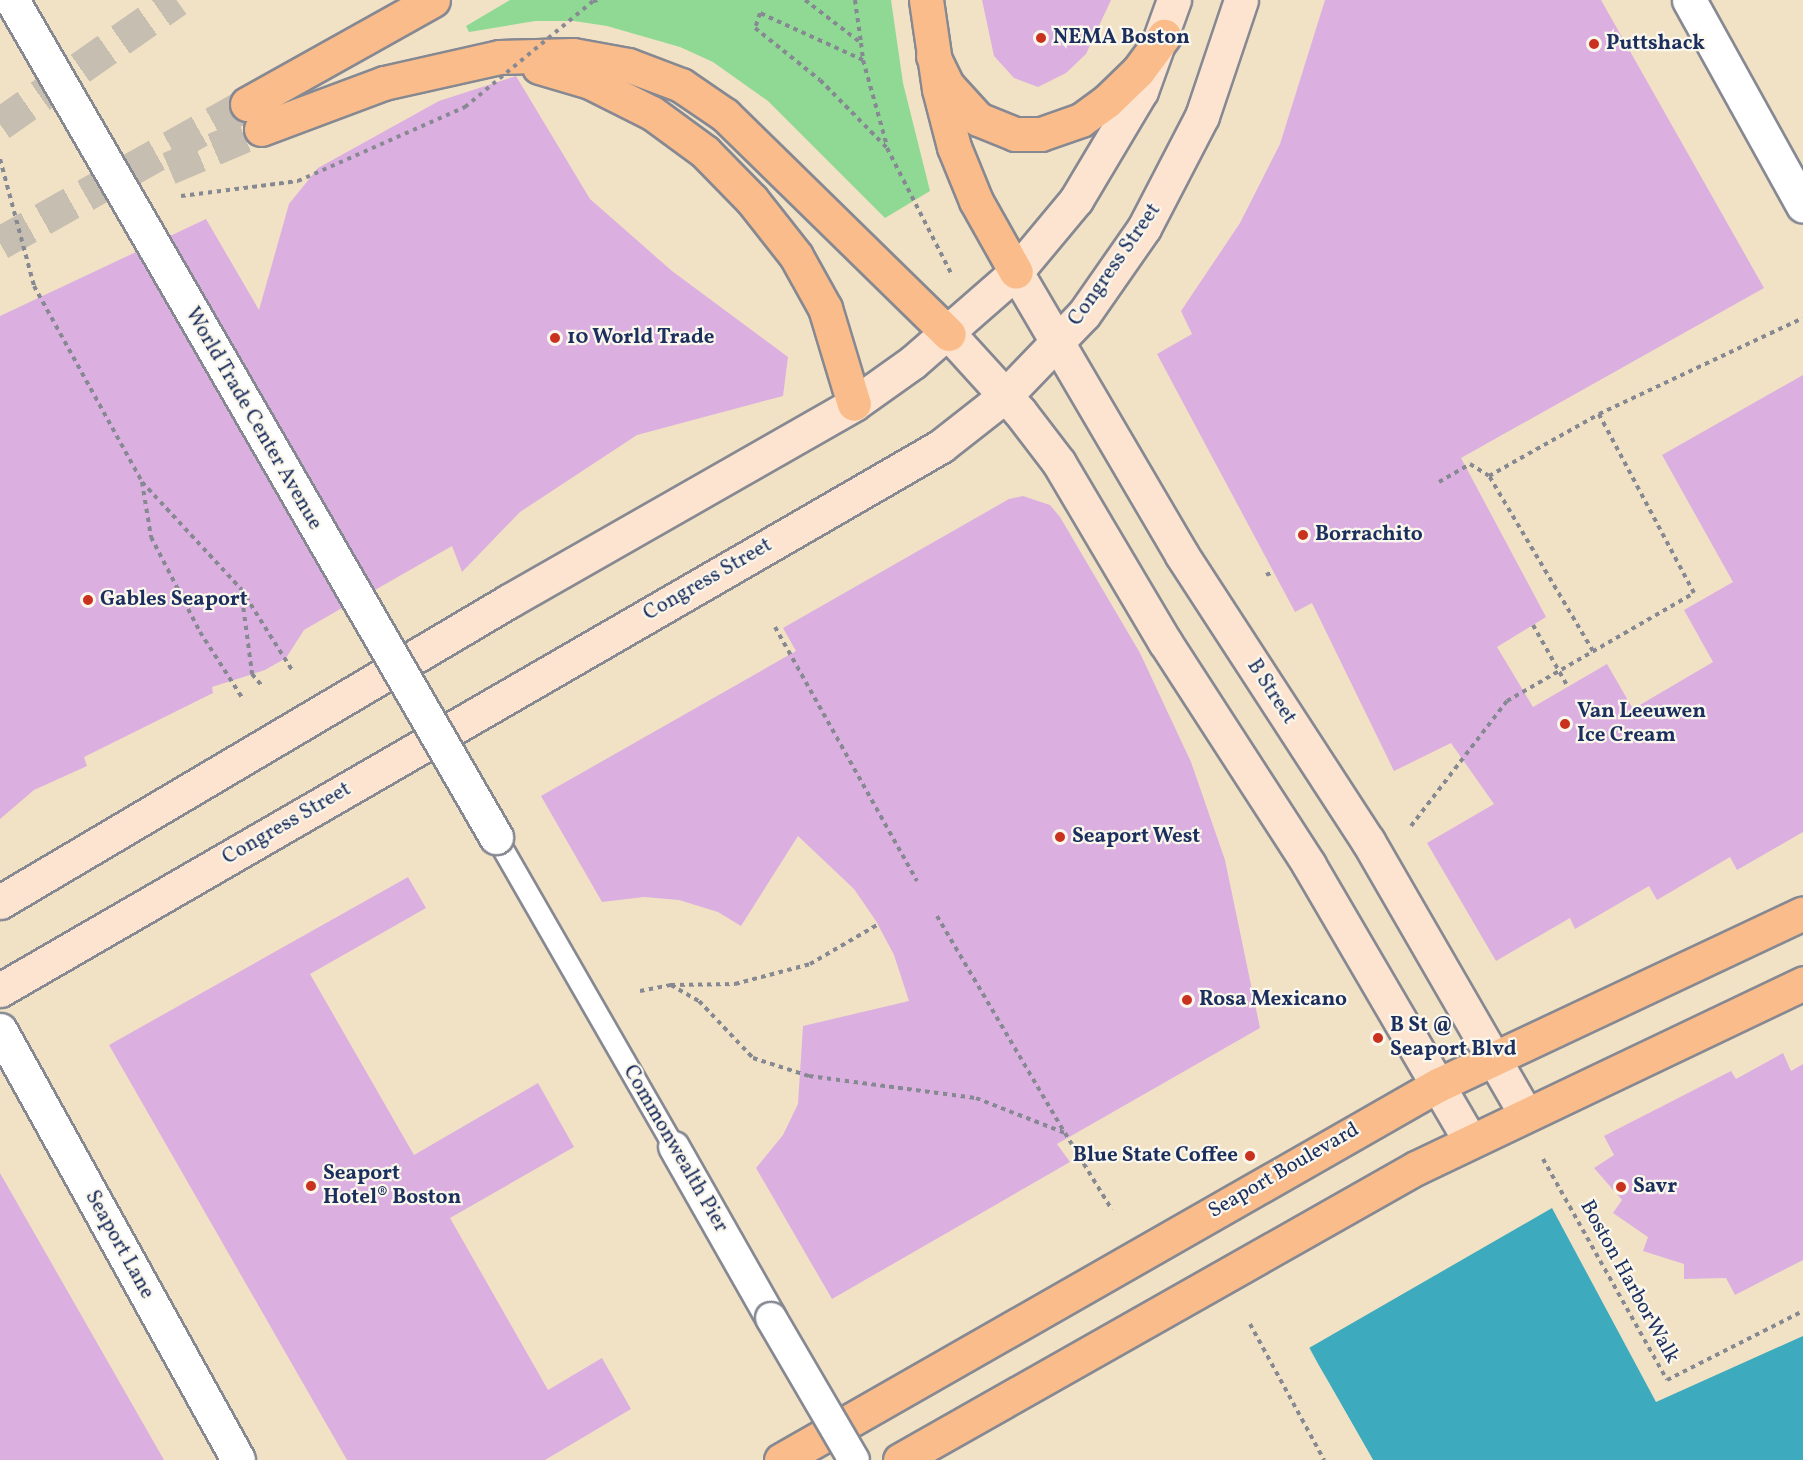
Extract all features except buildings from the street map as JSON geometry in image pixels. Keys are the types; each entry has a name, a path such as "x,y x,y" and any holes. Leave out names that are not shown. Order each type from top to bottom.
{"main road":[{"path":"433,0 254,117 450,67 526,54 573,55 628,65 681,85 724,115 949,334 1006,395 1069,478 1165,642 1309,865 1470,1140"},
{"path":"926,0 933,56 946,118 965,176 1016,272"},
{"path":"0,902 509,601 854,404 949,334 1016,272 1061,221 1093,176 1141,91 1164,36 1174,0"},
{"name":"Congress Street","path":"0,990 941,446 1006,395 1059,344 1113,276 1173,177 1202,116 1241,0"},
{"path":"933,56 947,85 978,119 1016,134 1041,134 1074,123 1107,101 1138,71 1164,36"},
{"path":"450,67 525,65 568,74 630,101 690,140 752,200 801,264 835,333 854,404"},
{"name":"B Street","path":"1016,272 1182,555 1368,841 1525,1113"},
{"name":"Seaport Boulevard","path":"780,1460 1438,1085 1496,1060 1803,913"},
{"path":"900,1460 1278,1243 1470,1140 1803,982"}],"street":[{"name":"World Trade Center Avenue","path":"12,0 496,837"},
{"path":"1689,0 1803,206"},
{"name":"Seaport Lane","path":"0,1030 238,1460"},
{"name":"Commonwealth Pier","path":"674,1147 854,1460"}],"lane":[{"name":"Commonwealth Pier","path":"496,837 674,1147"}],"path":[{"path":"181,196 298,181 465,107 595,0"},
{"path":"805,0 861,43"},
{"path":"855,0 863,60 887,148 952,275"},
{"path":"863,60 760,13 755,28 820,80 887,148"},
{"path":"0,159 34,286 142,482 241,589 292,670"},
{"path":"1489,476 1599,414 1803,318"},
{"path":"1411,826 1507,700 1694,593 1599,414"},
{"path":"1439,482 1470,465 1489,476 1593,651"},
{"path":"142,482 151,537 200,632 243,699"},
{"path":"1266,575 1273,572"},
{"path":"241,589 252,674 263,687"},
{"path":"1533,625 1568,687"},
{"path":"775,627 916,881"},
{"path":"937,916 1112,1210"},
{"path":"640,991 671,985 735,984 810,964 877,925"},
{"path":"671,985 699,1001 753,1058 809,1076 976,1098 1065,1133"},
{"name":"Boston HarborWalk","path":"1543,1160 1667,1380 1803,1311"},
{"path":"1250,1324 1324,1460"}],"green space":[{"path":"510,0 891,0 903,83 930,191 885,218 768,101 713,62 680,47 607,26 574,21 535,21 469,32 466,26"}],"water":[{"path":"1552,1208 1656,1402 1803,1336 1803,1460 1373,1460 1309,1348"}],"pier":[{"path":"1320,1367 1373,1460 1370,1460"}],"tunnel":[{"path":"0,124 177,0"},
{"path":"0,243 247,104"},
{"path":"169,168 261,129"}],"place":[{"name":"NEMA Boston","path":"1041,38"},
{"name":"Puttshack","path":"1594,44"},
{"name":"10 World Trade","path":"555,338"},
{"name":"Borrachito","path":"1303,535"},
{"name":"Gables Seaport","path":"88,600"},
{"name":"Van Leeuwen Ice Cream","path":"1565,724"},
{"name":"Seaport West","path":"1060,837"},
{"name":"Rosa Mexicano","path":"1187,1000"},
{"name":"B St @ Seaport Blvd","path":"1378,1038"},
{"name":"Blue State Coffee","path":"1250,1156"},
{"name":"Seaport Hotel® Boston","path":"311,1186"},
{"name":"Savr","path":"1621,1187"}]}
